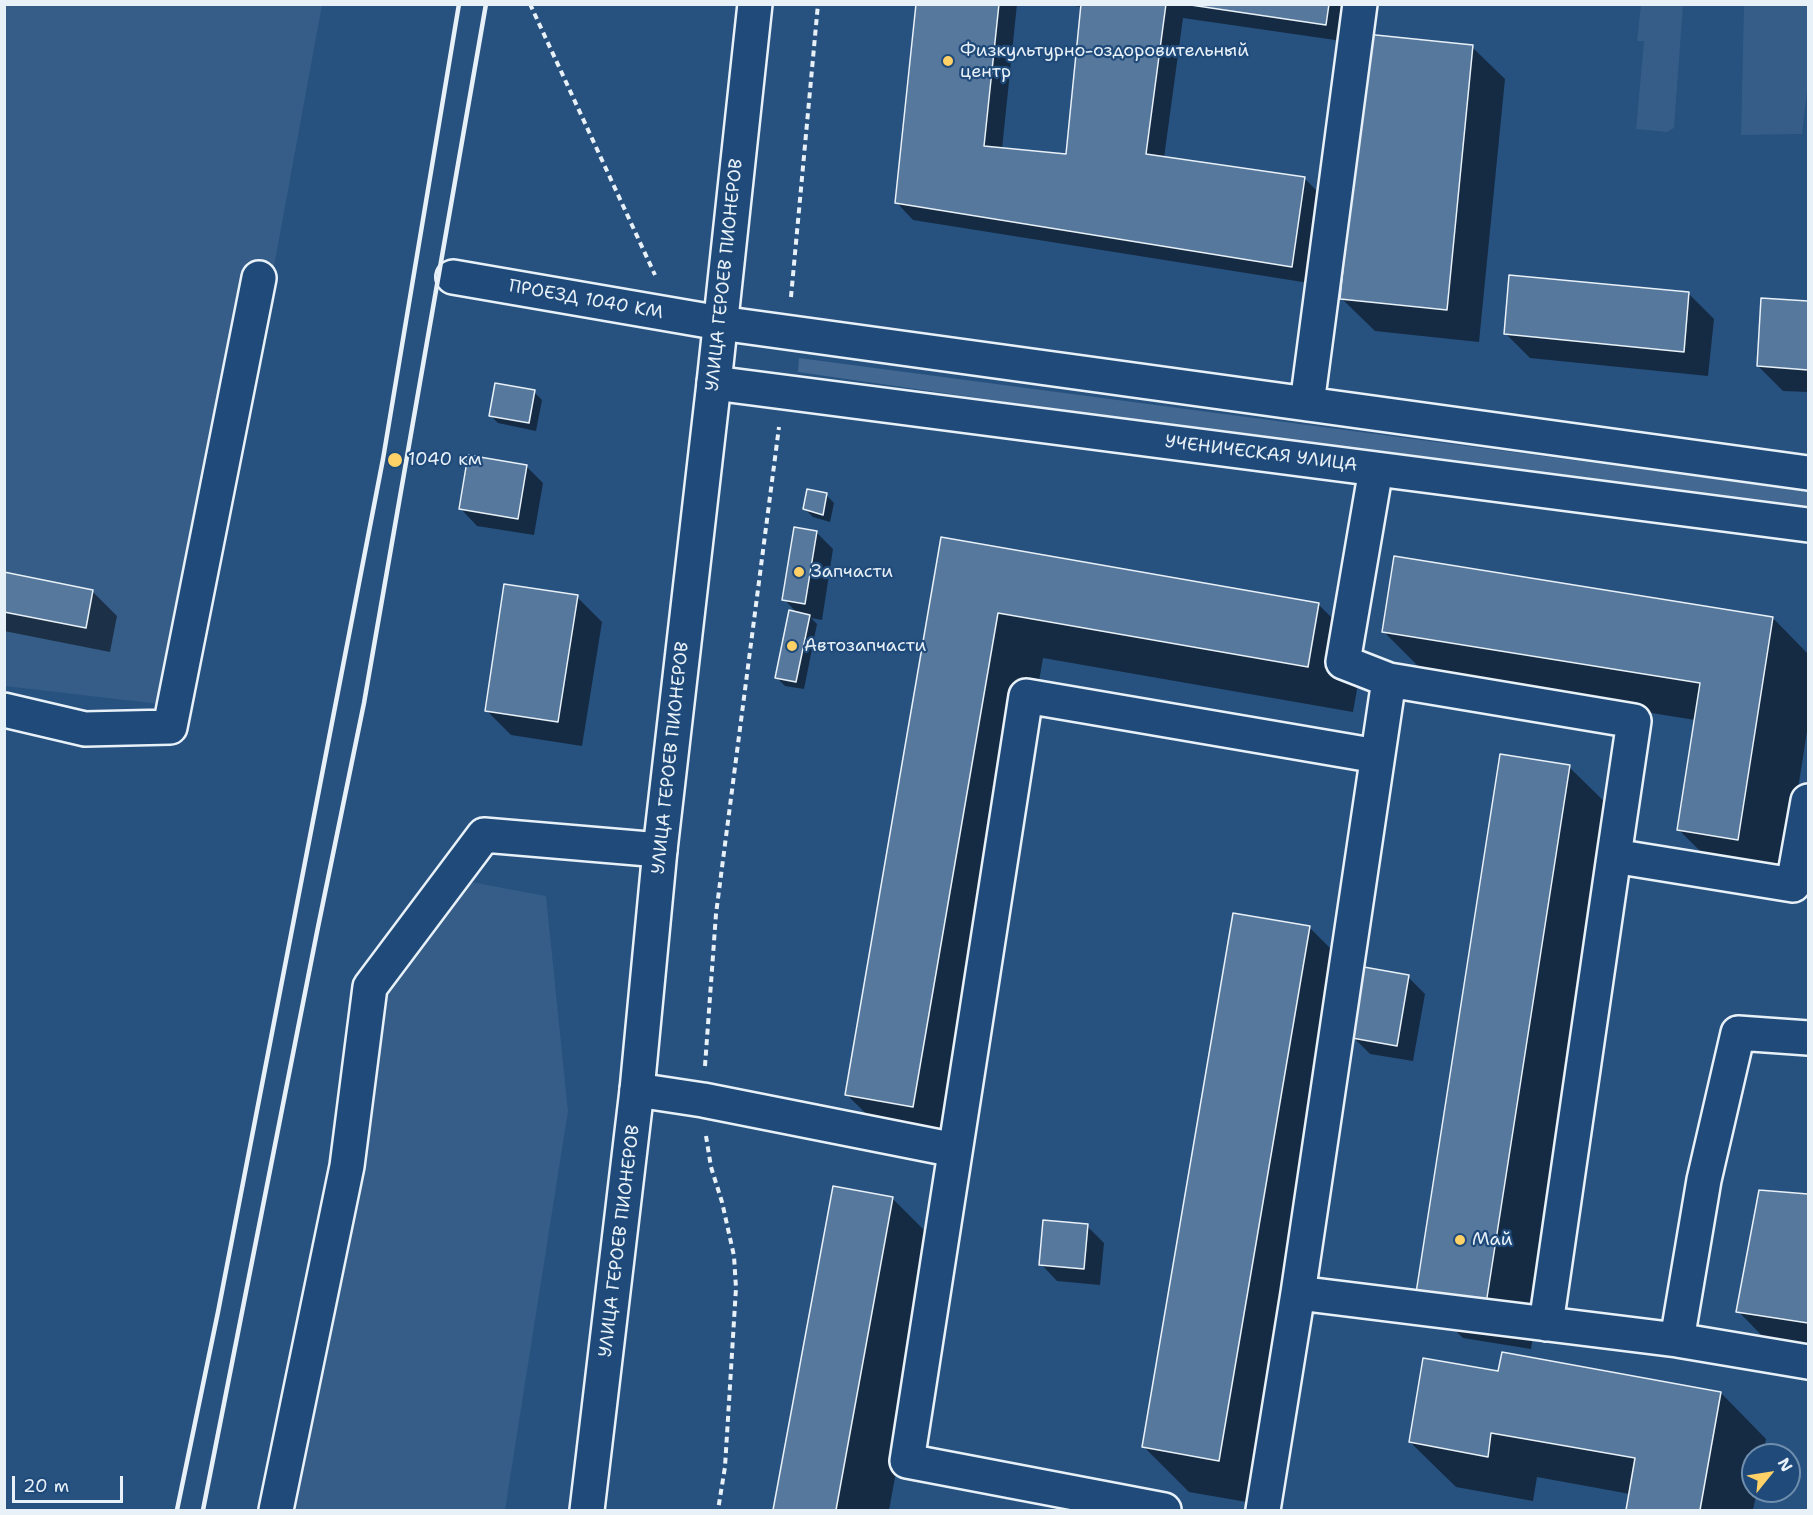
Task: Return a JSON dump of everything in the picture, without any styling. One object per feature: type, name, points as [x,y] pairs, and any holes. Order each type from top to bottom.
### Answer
[{"type":"street","name":"УЛИЦА ГЕРОЕВ ПИОНЕРОВ","points":[[587,1510],[638,1090],[660,850],[755,4]]},
{"type":"street","points":[[1307,404],[1360,4]]},
{"type":"street","name":"ПРОЕЗД 1040 КМ","points":[[453,277],[720,323]]},
{"type":"street","points":[[4,710],[85,729],[170,727],[259,278]]},
{"type":"street","points":[[720,323],[1809,473]]},
{"type":"street","name":"УЧЕНИЧЕСКАЯ УЛИЦА","points":[[714,383],[1809,525]]},
{"type":"street","points":[[1376,469],[1343,663],[1389,680],[1634,721],[1546,1324]]},
{"type":"street","points":[[1263,1510],[1298,1293],[1389,680]]},
{"type":"street","points":[[1164,1510],[907,1461],[1026,696],[1377,756]]},
{"type":"street","points":[[1614,856],[1794,885],[1809,801]]},
{"type":"street","points":[[276,1510],[347,1166],[370,987],[484,835],[660,850]]},
{"type":"street","points":[[1677,1340],[1704,1180],[1738,1033],[1809,1038]]},
{"type":"street","points":[[638,1090],[703,1100],[955,1150]]},
{"type":"street","points":[[1298,1293],[1677,1340],[1809,1362]]},
{"type":"path","points":[[530,4],[655,277]]},
{"type":"path","points":[[788,333],[818,4]]},
{"type":"path","points":[[718,1510],[725,1467],[736,1288],[734,1256],[722,1202],[711,1167],[703,1100],[716,914],[777,447],[782,392]]},
{"type":"shaded area","points":[[5,5],[322,5],[193,708],[5,686]]},
{"type":"shaded area","points":[[1641,5],[1683,5],[1674,128],[1667,132],[1636,129],[1644,41],[1637,41]]},
{"type":"shaded area","points":[[1744,5],[1808,5],[1808,82],[1802,134],[1741,135]]},
{"type":"shaded area","points":[[799,358],[1808,491],[1808,518],[798,372]]},
{"type":"shaded area","points":[[455,879],[546,896],[568,1111],[505,1510],[287,1510],[370,976]]},
{"type":"building","points":[[916,4],[999,4],[984,146],[1066,154],[1081,4],[1166,4],[1146,154],[1305,177],[1292,267],[895,203]]},
{"type":"building","points":[[1184,4],[1329,4],[1326,25]]},
{"type":"building","points":[[1366,34],[1473,45],[1447,310],[1340,299]]},
{"type":"building","points":[[1509,275],[1689,292],[1684,352],[1504,334]]},
{"type":"building","points":[[1761,298],[1808,301],[1808,370],[1757,366]]},
{"type":"building","points":[[495,383],[535,390],[529,423],[489,416]]},
{"type":"building","points":[[468,455],[527,465],[518,519],[459,509]]},
{"type":"building","points":[[807,489],[827,493],[823,515],[803,509]]},
{"type":"building","points":[[794,527],[817,531],[805,604],[782,600]]},
{"type":"building","points":[[941,537],[1319,603],[1308,667],[998,613],[913,1107],[845,1095]]},
{"type":"building","points":[[1394,556],[1773,617],[1738,840],[1677,830],[1700,683],[1382,632]]},
{"type":"building","points":[[4,572],[93,590],[86,628],[4,612]]},
{"type":"building","points":[[504,584],[578,595],[558,722],[485,711]]},
{"type":"building","name":"Автозапчасти","points":[[789,610],[810,615],[796,682],[775,678]]},
{"type":"building","points":[[1500,754],[1570,765],[1486,1304],[1416,1293]]},
{"type":"building","points":[[1233,913],[1310,926],[1219,1461],[1142,1447]]},
{"type":"building","points":[[1364,967],[1409,975],[1397,1046],[1352,1038]]},
{"type":"building","points":[[833,1186],[893,1197],[836,1510],[773,1510]]},
{"type":"building","points":[[1759,1190],[1808,1194],[1808,1323],[1736,1312]]},
{"type":"building","points":[[1043,1220],[1088,1224],[1084,1269],[1039,1265]]},
{"type":"building","points":[[1502,1352],[1721,1392],[1700,1510],[1626,1510],[1635,1458],[1491,1433],[1488,1457],[1409,1442],[1423,1358],[1498,1371]]},
{"type":"railway","points":[[177,1510],[218,1312],[383,459],[459,4]]},
{"type":"railway","points":[[203,1510],[364,703],[486,4]]},
{"type":"place","name":"Физкультурно-оздоровительный центр","points":[[948,61]]},
{"type":"place","name":"1040 км","points":[[395,460]]},
{"type":"place","name":"Запчасти","points":[[799,572]]},
{"type":"place","name":"Автозапчасти","points":[[792,646]]},
{"type":"place","name":"Май","points":[[1460,1240]]}]
